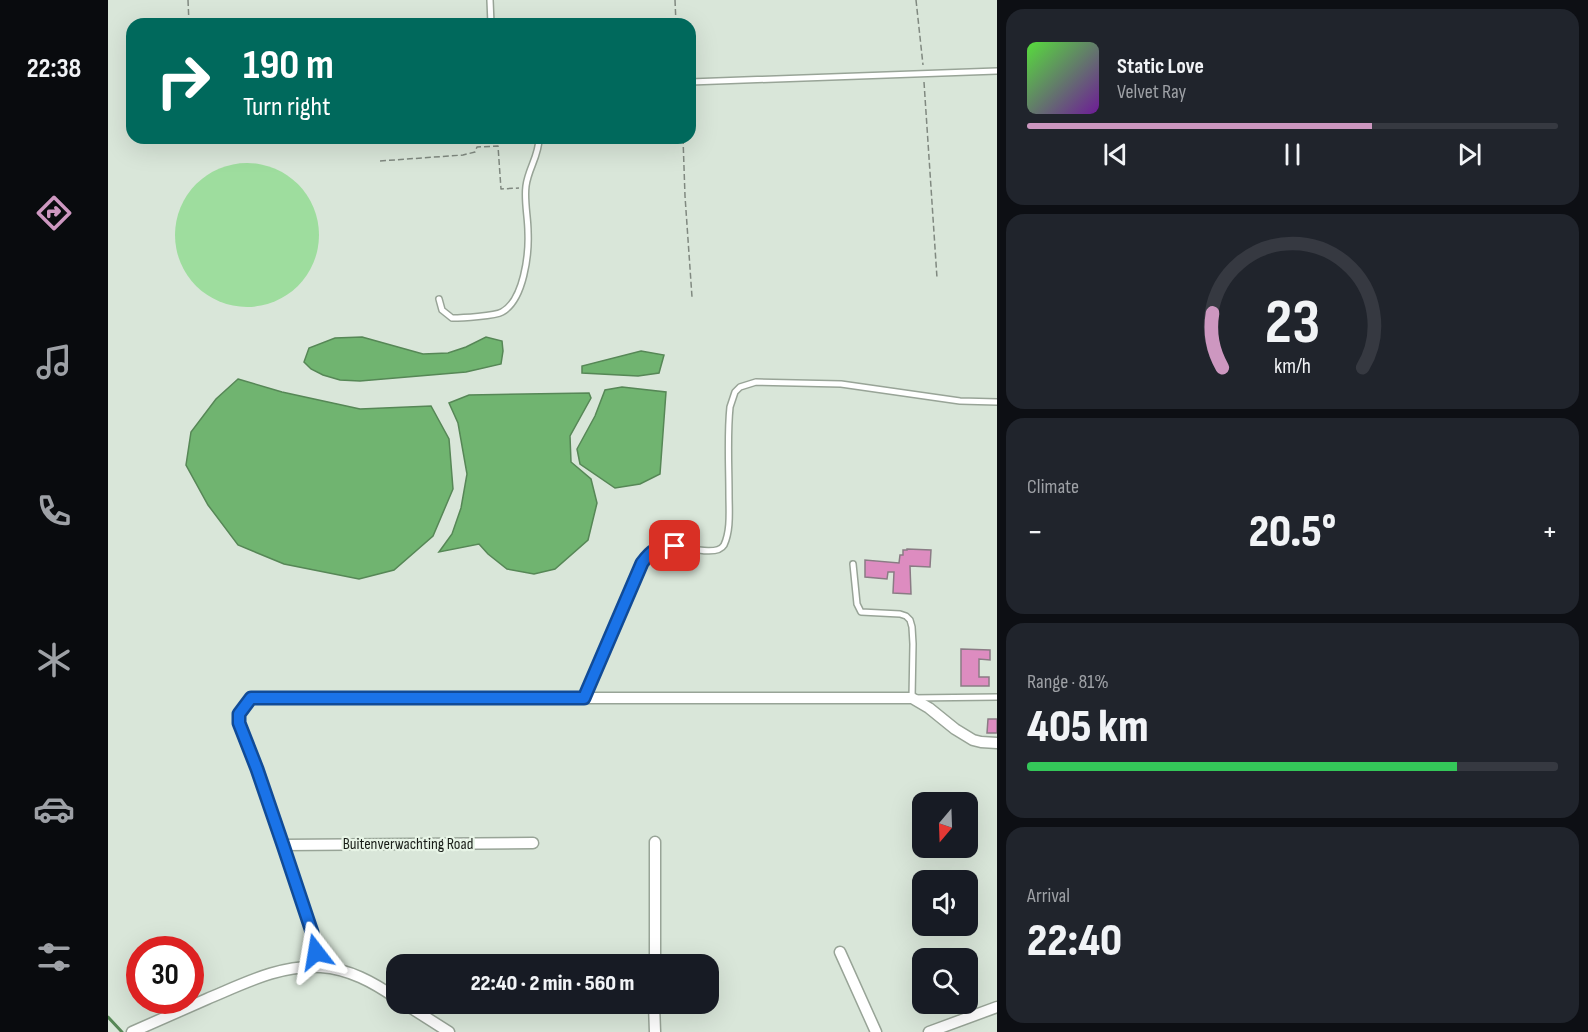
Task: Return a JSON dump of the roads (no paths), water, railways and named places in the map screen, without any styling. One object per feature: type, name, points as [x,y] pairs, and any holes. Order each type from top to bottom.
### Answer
[{"type":"street","points":[[319,967],[312,932],[257,769],[240,728],[239,718],[242,709],[251,698],[912,698],[973,740],[997,743]]},
{"type":"street","points":[[655,842],[655,954]]},
{"type":"street","name":"Buitenverwachting Road","points":[[283,845],[533,843]]},
{"type":"street","points":[[840,952],[876,1032]]},
{"type":"street","points":[[132,1032],[236,987],[293,968],[319,967],[349,973],[362,977],[386,992]]},
{"type":"street","points":[[929,1032],[996,1012]]},
{"type":"street","points":[[421,1014],[449,1032]]},
{"type":"street","points":[[654,1014],[654,1032]]},
{"type":"lane","points":[[490,0],[491,18]]},
{"type":"lane","points":[[696,82],[997,71]]},
{"type":"lane","points":[[439,299],[442,310],[452,318],[500,314],[512,303],[519,290],[528,252],[526,188],[530,171],[538,154],[539,144]]},
{"type":"lane","points":[[584,698],[637,572],[647,556],[652,551],[663,547],[675,546],[707,551],[721,548],[724,544],[729,520],[730,407],[735,392],[740,387],[756,382],[841,384],[960,401],[997,402]]},
{"type":"lane","points":[[853,564],[857,604],[861,612],[900,614],[912,622],[912,698],[997,697]]},
{"type":"waterway","points":[[108,1017],[122,1032]]}]
